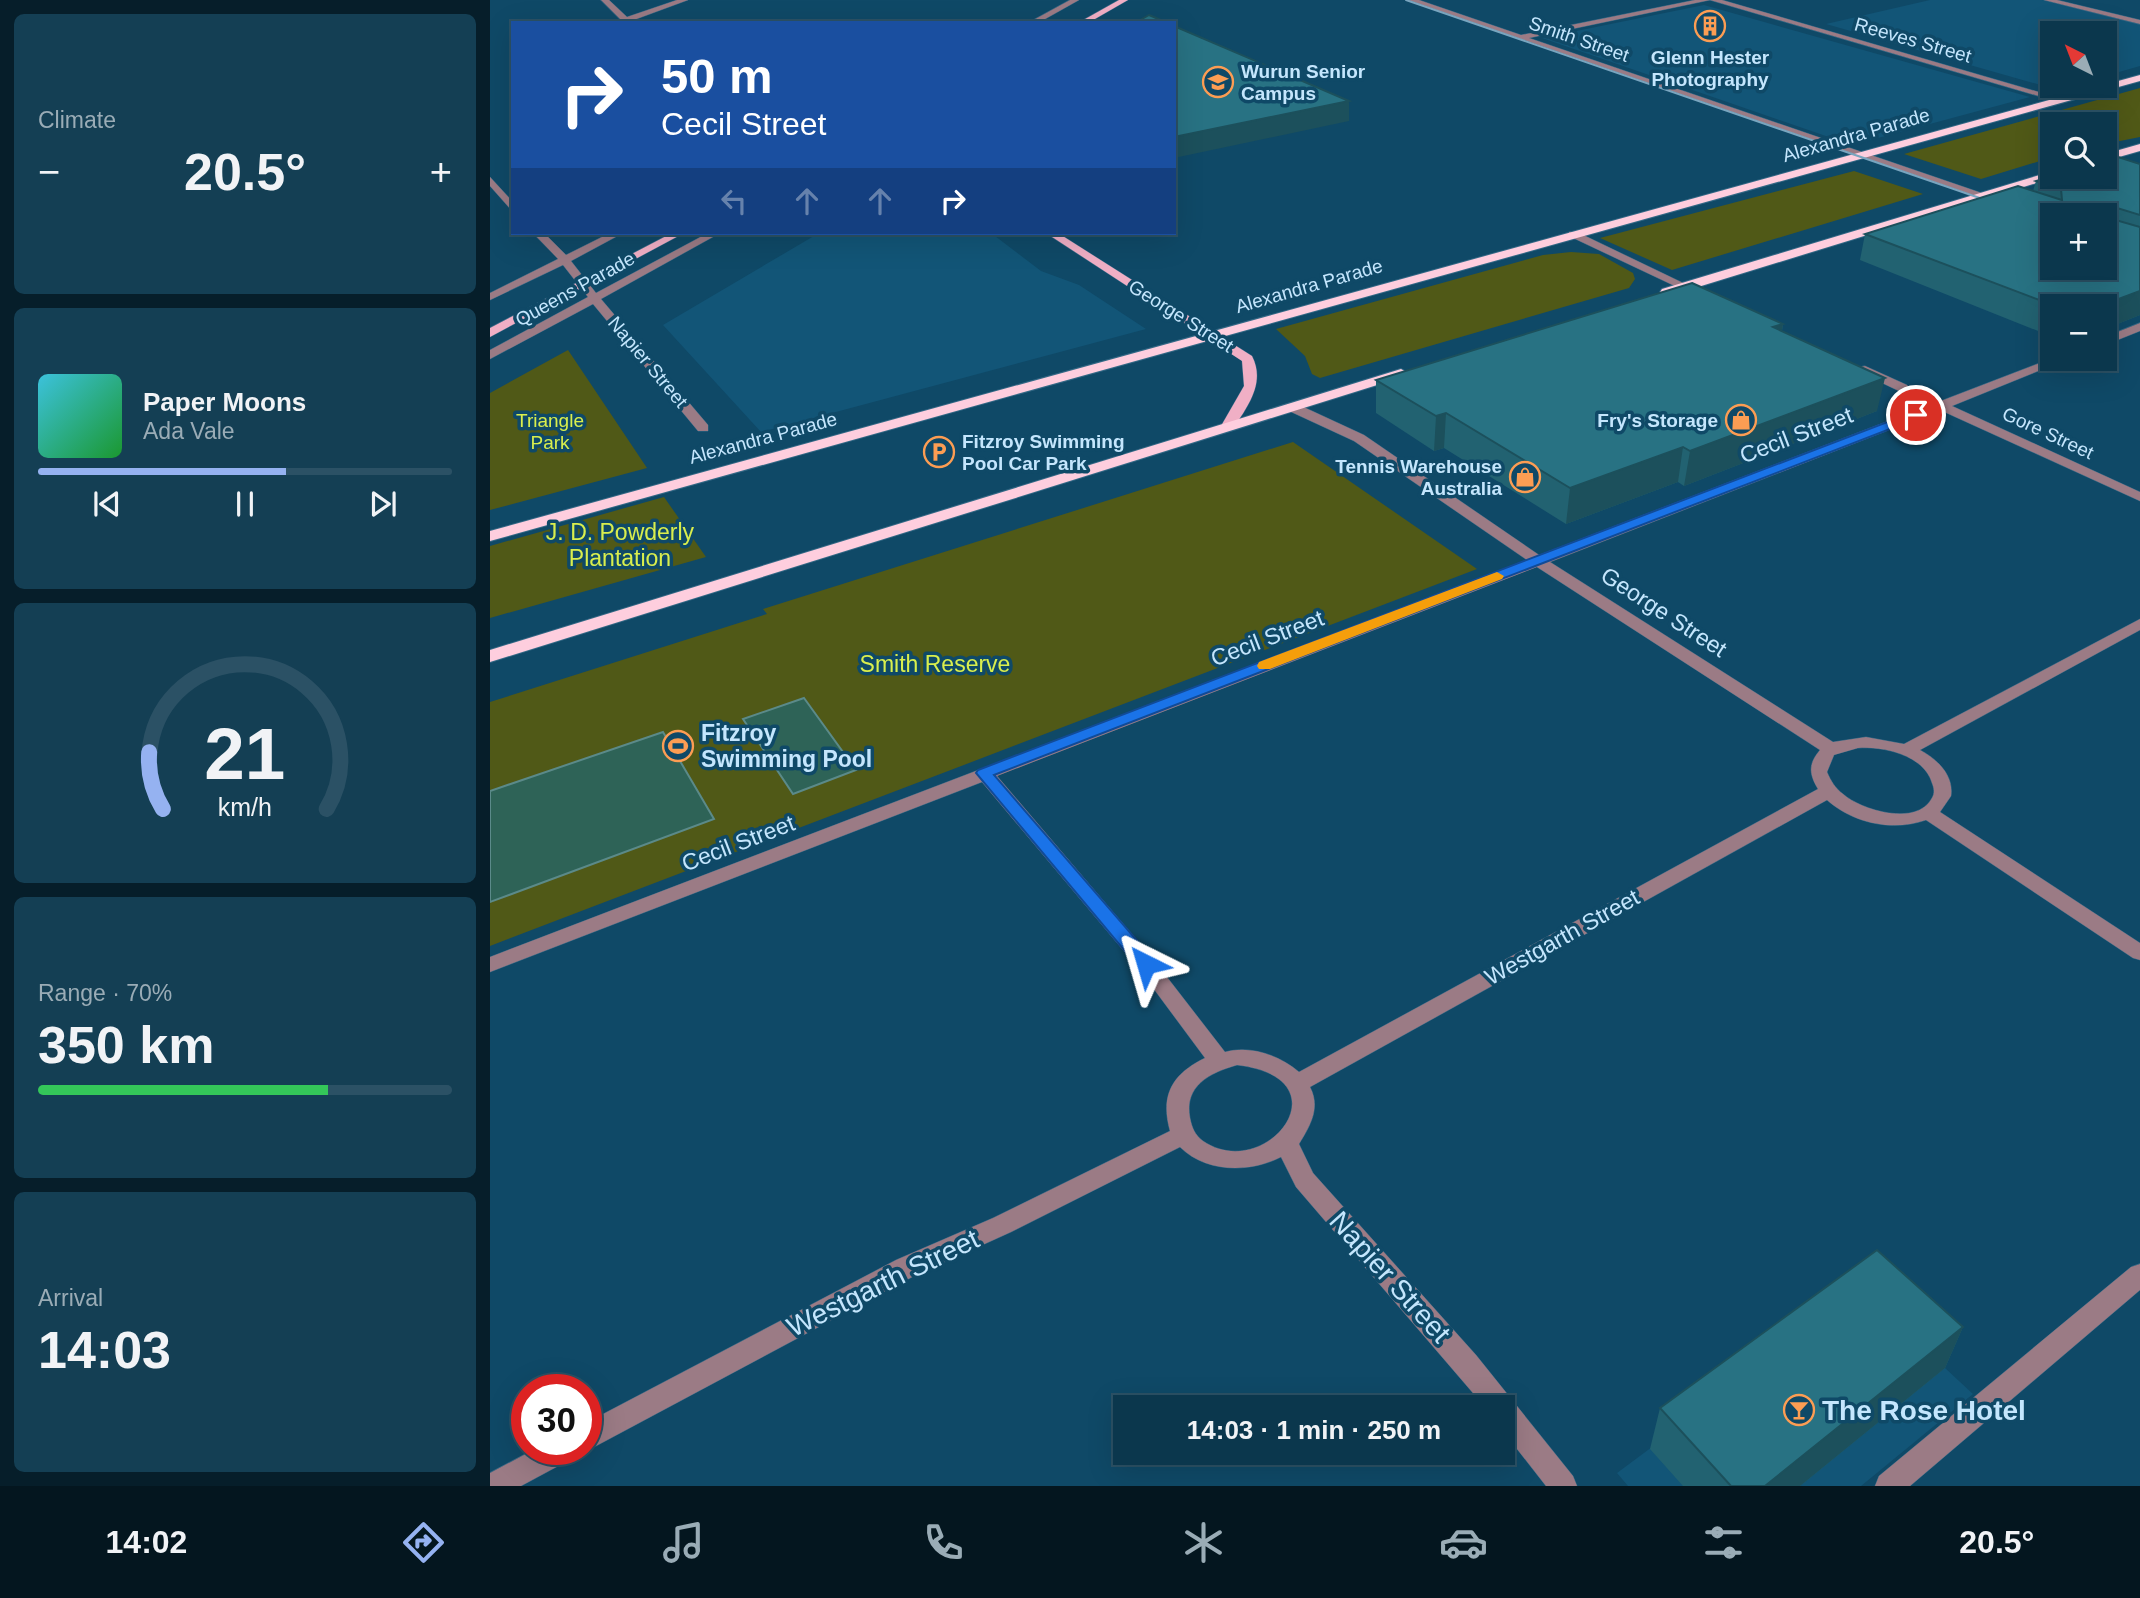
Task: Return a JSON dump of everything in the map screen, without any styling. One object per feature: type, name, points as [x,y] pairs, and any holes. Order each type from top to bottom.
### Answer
[{"type":"highway","name":"Alexandra Parade","points":[[490,536],[2140,78]]},
{"type":"highway","points":[[2117,154],[2140,147]]},
{"type":"highway","points":[[1657,295],[2040,178]]},
{"type":"highway","points":[[490,656],[1417,368]]},
{"type":"main road","points":[[1086,21],[1124,0]]},
{"type":"main road","name":"Queens Parade","points":[[490,333],[675,235]]},
{"type":"main road","name":"George Street","points":[[1054,235],[1244,356],[1252,369],[1249,392],[1228,426]]},
{"type":"street","points":[[605,0],[627,21],[684,0]]},
{"type":"street","points":[[1035,21],[1075,0]]},
{"type":"street","name":"Smith Street","points":[[1412,0],[2006,203]]},
{"type":"street","points":[[1520,37],[1706,0]]},
{"type":"street","name":"Reeves Street","points":[[1714,0],[2062,100]]},
{"type":"street","points":[[2048,0],[2140,22]]},
{"type":"street","points":[[1439,9],[1447,2]]},
{"type":"street","points":[[490,180],[511,206]]},
{"type":"street","points":[[1573,234],[1712,299]]},
{"type":"street","name":"Napier Street","points":[[540,235],[564,259],[703,428]]},
{"type":"street","name":"Queens Parade","points":[[490,297],[614,235]]},
{"type":"street","name":"Queens Parade","points":[[490,355],[711,235]]},
{"type":"street","points":[[2117,336],[2140,327]]},
{"type":"street","points":[[1855,365],[1903,387]]},
{"type":"street","name":"Cecil Street","points":[[490,965],[2040,368]]},
{"type":"street","name":"Gore Street","points":[[1941,406],[2140,496]]},
{"type":"street","name":"George Street","points":[[1292,407],[1359,438],[1537,560],[1831,748]]},
{"type":"street","points":[[1906,750],[2140,624]]},
{"type":"street","points":[[1866,741],[1906,750],[1929,764],[1942,782],[1944,793],[1938,804],[1928,813],[1913,818],[1875,816],[1849,807],[1828,792],[1818,772],[1823,755],[1831,748],[1866,741]]},
{"type":"street","points":[[984,773],[1146,964],[1219,1060]]},
{"type":"street","name":"Westgarth Street","points":[[1297,1083],[1828,792]]},
{"type":"street","points":[[1928,813],[2140,953]]},
{"type":"street","points":[[1255,1057],[1287,1071],[1297,1083],[1303,1097],[1303,1113],[1297,1129],[1286,1142],[1268,1153],[1245,1158],[1223,1158],[1203,1151],[1183,1135],[1175,1107],[1179,1093],[1188,1079],[1219,1060],[1255,1057]]},
{"type":"street","name":"Westgarth Street","points":[[602,1429],[905,1268],[1002,1225],[1183,1135]]},
{"type":"street","name":"Napier Street","points":[[1286,1142],[1304,1180],[1467,1364],[1491,1395]]},
{"type":"street","points":[[1889,1486],[2140,1275]]},
{"type":"street","name":"Napier Street","points":[[1515,1425],[1563,1486]]},
{"type":"street","points":[[493,1486],[533,1465]]},
{"type":"shaded area","points":[[1930,0],[2042,0],[2140,23],[2140,66],[2118,72],[2118,21],[2040,21],[2040,85],[1826,24]]},
{"type":"shaded area","points":[[1704,5],[2030,97],[1852,145],[1542,38]]},
{"type":"shaded area","points":[[816,235],[994,235],[1041,271],[1079,285],[1146,329],[761,432],[663,325]]},
{"type":"shaded area","points":[[804,698],[856,770],[793,794],[743,719]]},
{"type":"shaded area","points":[[663,732],[714,819],[490,902],[490,791]]},
{"type":"shaded area","name":"The Rose Hotel","points":[[1862,1291],[1973,1394],[1861,1486],[1628,1486],[1617,1473]]},
{"type":"green space","points":[[2140,88],[2140,137],[2117,142],[2117,112],[2054,112],[2104,98],[2118,98],[2118,94]]},
{"type":"green space","points":[[2040,116],[2040,161],[1981,179],[1904,154]]},
{"type":"green space","points":[[1854,171],[1923,194],[1672,270],[1600,238]]},
{"type":"green space","points":[[1571,252],[1599,254],[1633,273],[1635,279],[1629,288],[1320,378],[1312,374],[1305,356],[1276,329],[1543,255]]},
{"type":"green space","name":"Triangle Park","points":[[568,350],[647,468],[490,510],[490,393]]},
{"type":"green space","name":"Smith Reserve","points":[[1293,442],[1477,569],[490,946],[490,702],[767,614],[763,609]]},
{"type":"green space","name":"J. D. Powderly Plantation","points":[[664,497],[706,557],[490,618],[490,546]]},
{"type":"building","points":[[1149,15],[1163,21],[1138,21]]},
{"type":"building","name":"Wurun Senior Campus","points":[[1176,27],[1349,101],[1176,137]]},
{"type":"building","points":[[2117,157],[2140,164],[2140,215],[2117,208],[2117,203],[2040,203],[2040,280],[2117,280],[2117,220],[2140,227],[2140,291],[2117,300],[2117,294],[2040,294],[2040,300],[1865,234],[2018,186],[2062,200],[2061,189],[2117,189]]},
{"type":"building","points":[[1692,283],[1783,324],[1773,327],[1885,378],[1690,451],[1683,447],[1570,488],[1446,413],[1436,416],[1376,380]]},
{"type":"building","name":"The Rose Hotel","points":[[1877,1250],[1963,1327],[1765,1486],[1731,1486],[1660,1408]]},
{"type":"tram line","points":[[1406,0],[2000,205]]},
{"type":"slow traffic","points":[[1264,666],[1497,576]]},
{"type":"place","name":"Glenn Hester Photography","points":[[1710,26]]},
{"type":"place","name":"Wurun Senior Campus","points":[[1218,82]]},
{"type":"place","name":"Fry's Storage","points":[[1741,420]]},
{"type":"place","name":"Fitzroy Swimming Pool Car Park","points":[[939,452]]},
{"type":"place","name":"Tennis Warehouse Australia","points":[[1525,477]]},
{"type":"place","name":"Fitzroy Swimming Pool","points":[[678,746]]},
{"type":"place","name":"The Rose Hotel","points":[[1799,1410]]},
{"type":"route","points":[[1146,964],[984,773],[1916,415]]}]
